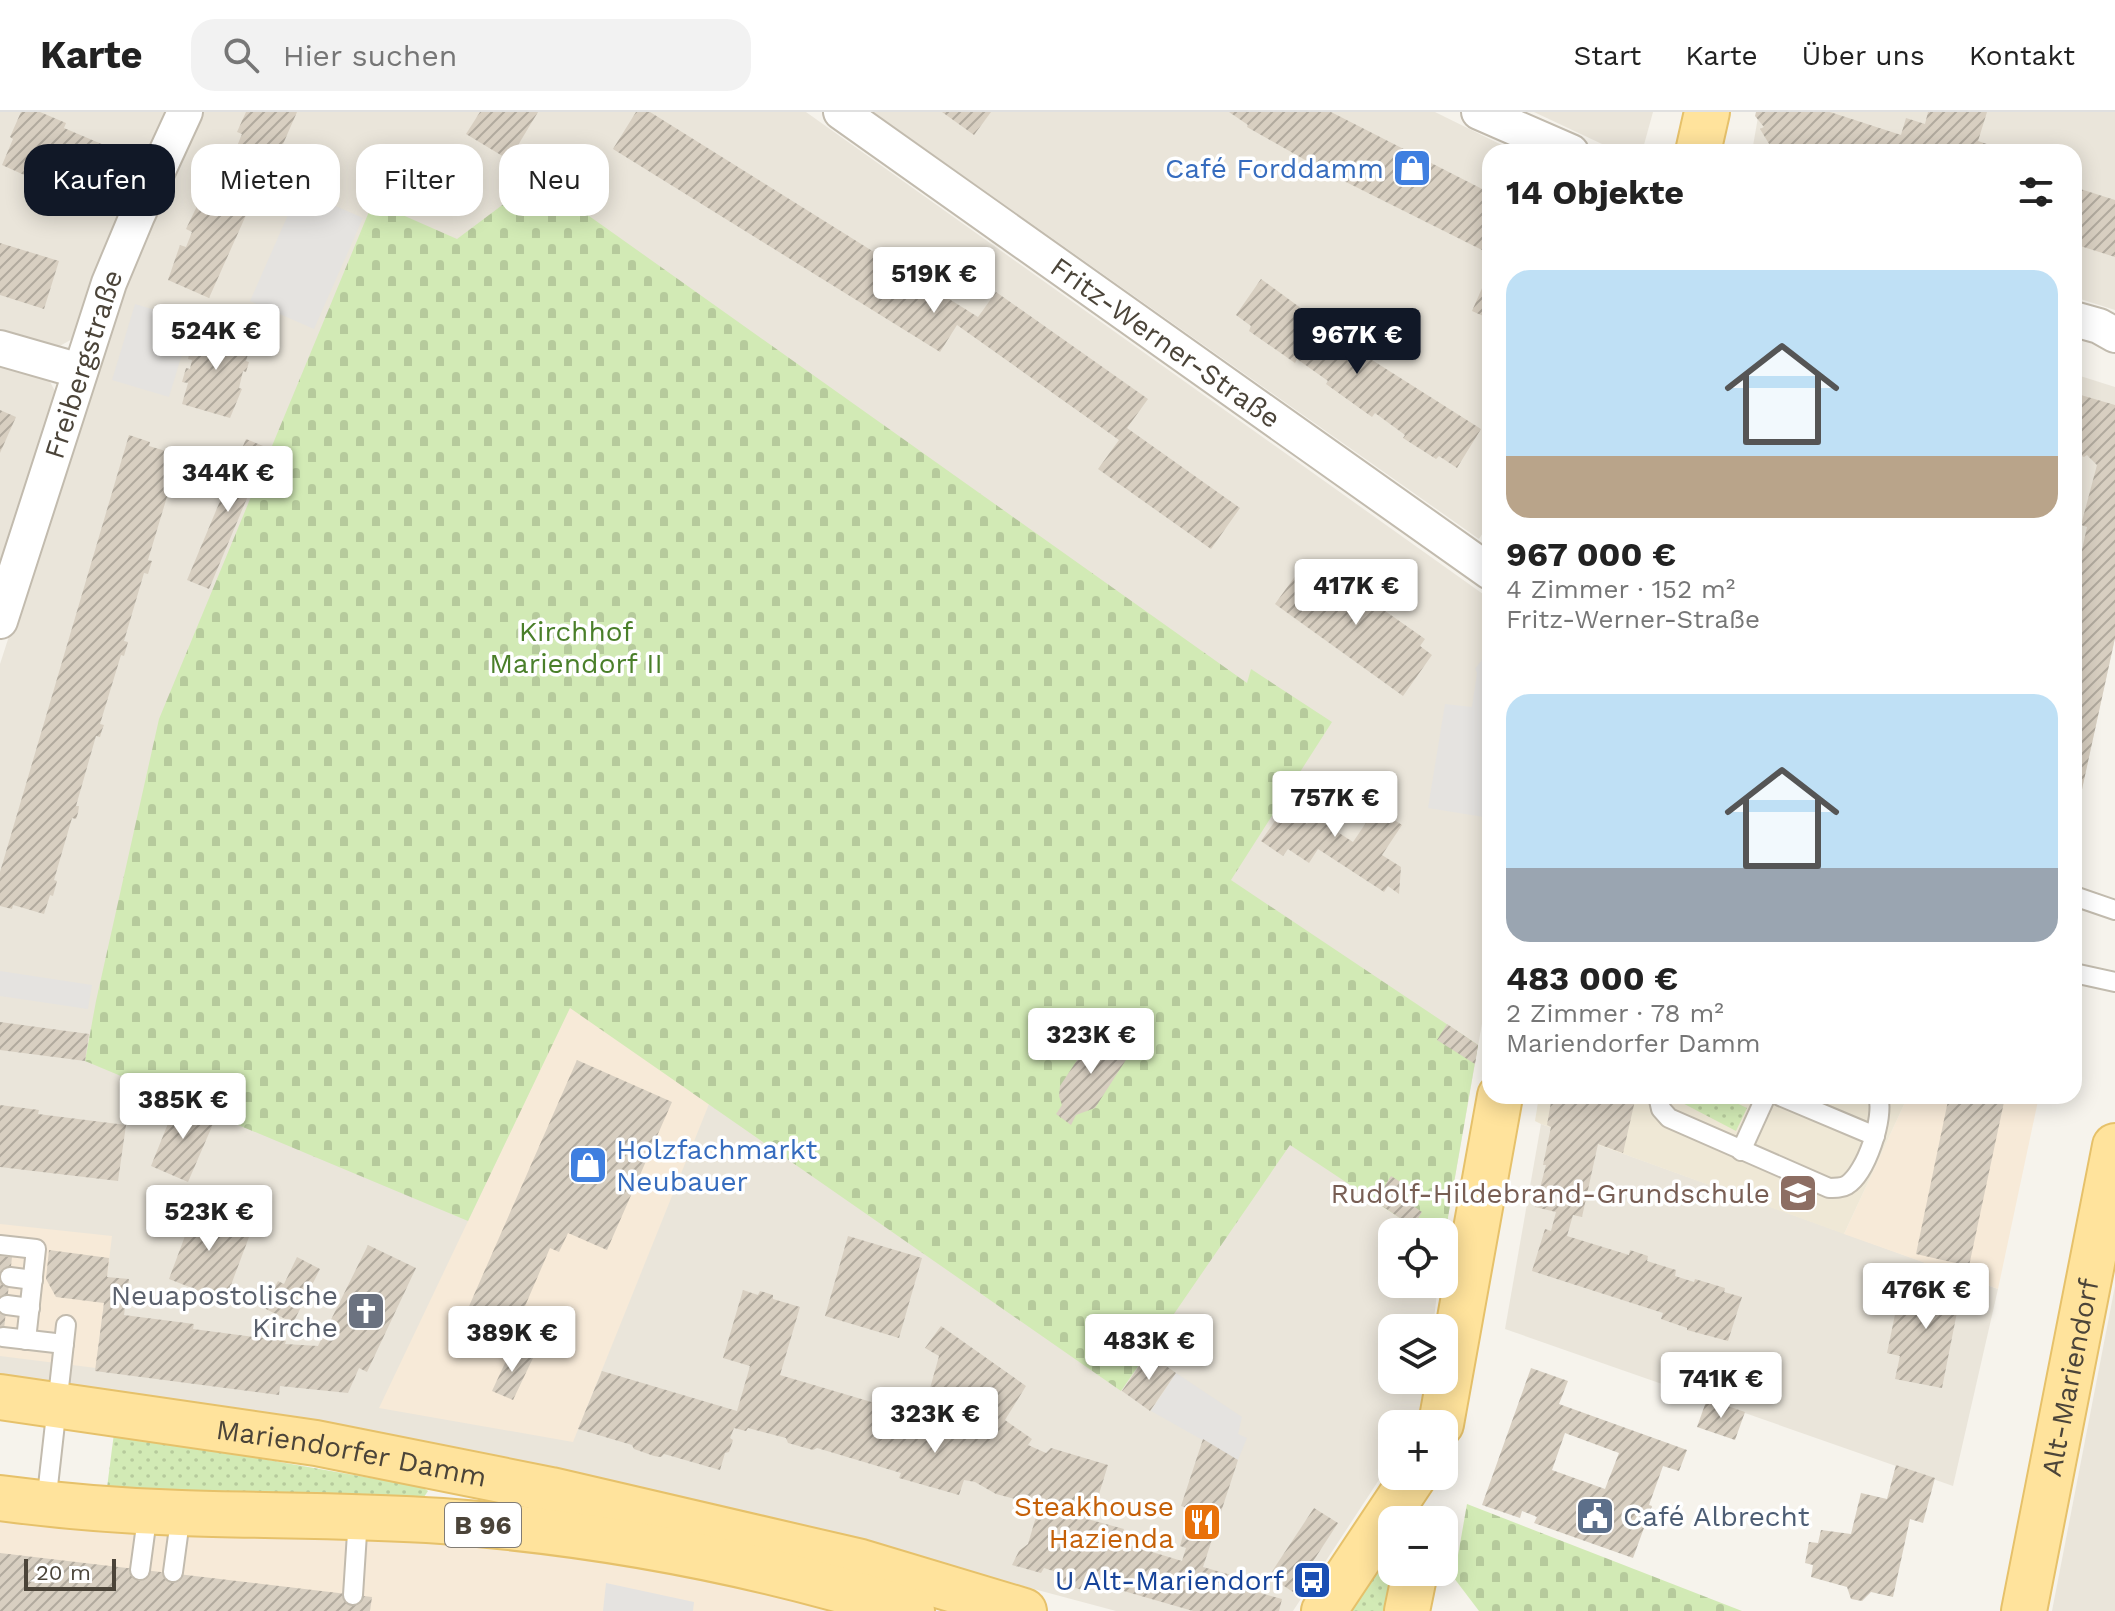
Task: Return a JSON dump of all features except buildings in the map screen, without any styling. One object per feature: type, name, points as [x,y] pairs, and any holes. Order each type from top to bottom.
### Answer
[{"type":"main road","points":[[1700,144],[1707,112]]},
{"type":"main road","points":[[1444,1410],[1499,1104]]},
{"type":"main road","name":"Alt-Mariendorf","points":[[2024,1611],[2114,1152]]},
{"type":"main road","name":"Mariendorfer Damm","points":[[0,1397],[58,1403],[316,1443],[606,1521],[818,1594],[912,1611]]},
{"type":"main road","points":[[1324,1611],[1405,1490]]},
{"type":"main road","name":"Mariendorfer Damm","points":[[0,1498],[164,1512],[358,1516],[468,1523],[606,1521],[861,1562],[1024,1611]]},
{"type":"main road","points":[[1407,1611],[1412,1586]]},
{"type":"street","name":"Freibergstraße","points":[[0,621],[109,283],[185,112]]},
{"type":"street","name":"Fritz-Werner-Straße","points":[[841,112],[1482,566]]},
{"type":"street","points":[[1479,112],[1553,144]]},
{"type":"street","points":[[2082,321],[2115,335]]},
{"type":"street","points":[[0,348],[80,371]]},
{"type":"lane","points":[[2082,899],[2115,910]]},
{"type":"lane","points":[[2082,975],[2115,982]]},
{"type":"lane","points":[[1660,1104],[1669,1118],[1829,1188],[1844,1187],[1856,1178],[1875,1136],[1881,1104]]},
{"type":"lane","points":[[1741,1151],[1762,1104]]},
{"type":"lane","points":[[1799,1104],[1875,1136]]},
{"type":"lane","points":[[1822,1114],[1826,1104]]},
{"type":"lane","points":[[0,1245],[36,1249],[26,1340]]},
{"type":"lane","points":[[10,1277],[33,1280]]},
{"type":"lane","points":[[7,1305],[30,1308]]},
{"type":"lane","points":[[3,1337],[26,1340],[65,1335],[46,1504]]},
{"type":"lane","points":[[140,1570],[164,1512]]},
{"type":"lane","points":[[164,1512],[173,1572]]},
{"type":"lane","points":[[353,1595],[358,1516]]},
{"type":"shaded area","points":[[0,112],[168,112],[155,144],[24,144],[24,216],[125,216],[74,338],[58,347],[0,331]]},
{"type":"shaded area","points":[[199,112],[806,112],[1482,593],[1482,1024],[1448,1218],[1378,1218],[1378,1298],[1436,1298],[1435,1314],[1378,1314],[1378,1394],[1425,1394],[1422,1410],[1378,1410],[1378,1481],[1293,1611],[1116,1611],[733,1509],[417,1443],[0,1378],[0,664],[122,287],[153,216],[175,216],[175,167]]},
{"type":"shaded area","points":[[873,112],[1435,112],[1500,144],[1482,144],[1482,534],[1479,539]]},
{"type":"shaded area","points":[[1534,112],[1653,112],[1644,144],[1602,144]]},
{"type":"shaded area","points":[[1756,112],[2115,112],[2115,310],[2082,300],[2082,144],[1753,144],[1758,117]]},
{"type":"shaded area","points":[[340,208],[363,218],[314,329],[250,301],[288,216],[340,216]]},
{"type":"shaded area","points":[[135,304],[192,321],[169,397],[112,380]]},
{"type":"shaded area","points":[[0,363],[48,378],[56,393],[0,573]]},
{"type":"shaded area","points":[[2082,377],[2115,387],[2115,638],[2082,789]]},
{"type":"shaded area","points":[[1482,660],[1482,817],[1428,808],[1445,704],[1472,707],[1475,669]]},
{"type":"shaded area","points":[[0,971],[92,985],[88,1009],[0,996]]},
{"type":"shaded area","points":[[570,1007],[709,1104],[573,1442],[379,1408]]},
{"type":"shaded area","name":"Rudolf-Hildebrand-Grundschule","points":[[1538,1104],[1904,1104],[1844,1234],[1535,1121]]},
{"type":"shaded area","points":[[1904,1104],[2037,1104],[1998,1289],[1844,1234]]},
{"type":"shaded area","points":[[1541,1124],[1998,1289],[1953,1486],[1505,1329]]},
{"type":"shaded area","points":[[0,1224],[112,1236],[96,1368],[0,1356]]},
{"type":"shaded area","points":[[2115,1286],[2115,1611],[2052,1611]]},
{"type":"shaded area","points":[[1176,1373],[1242,1417],[1238,1434],[1247,1438],[1238,1460],[1151,1411]]},
{"type":"shaded area","points":[[0,1518],[441,1542],[556,1554],[656,1570],[827,1608],[827,1611],[0,1611]]},
{"type":"shaded area","points":[[606,1583],[694,1602],[693,1611],[603,1611]]},
{"type":"green space","name":"Kirchhof Mariendorf II","points":[[499,208],[499,216],[589,216],[1247,683],[1251,669],[1332,722],[1231,880],[1478,1045],[1448,1218],[1400,1218],[1290,1145],[1121,1391],[570,1008],[468,1221],[85,1061],[159,719],[367,216],[405,216],[457,239]]},
{"type":"green space","points":[[1684,1104],[1739,1104],[1747,1108],[1736,1131]]},
{"type":"green space","points":[[114,1433],[422,1487],[428,1491],[424,1497],[107,1488]]},
{"type":"green space","points":[[1467,1504],[1742,1611],[1479,1611],[1458,1583],[1458,1555]]},
{"type":"green space","points":[[1378,1567],[1378,1586],[1391,1586],[1387,1611],[1348,1611]]},
{"type":"place","name":"Café Forddamm","points":[[1412,168]]},
{"type":"place","name":"Holzfachmarkt Neubauer","points":[[588,1165]]},
{"type":"place","name":"Rudolf-Hildebrand-Grundschule","points":[[1798,1193]]},
{"type":"place","name":"Neuapostolische Kirche","points":[[366,1311]]},
{"type":"place","name":"Café Albrecht","points":[[1595,1516]]},
{"type":"place","name":"Steakhouse Hazienda","points":[[1202,1522]]},
{"type":"place","name":"U Alt-Mariendorf","points":[[1312,1580]]}]
